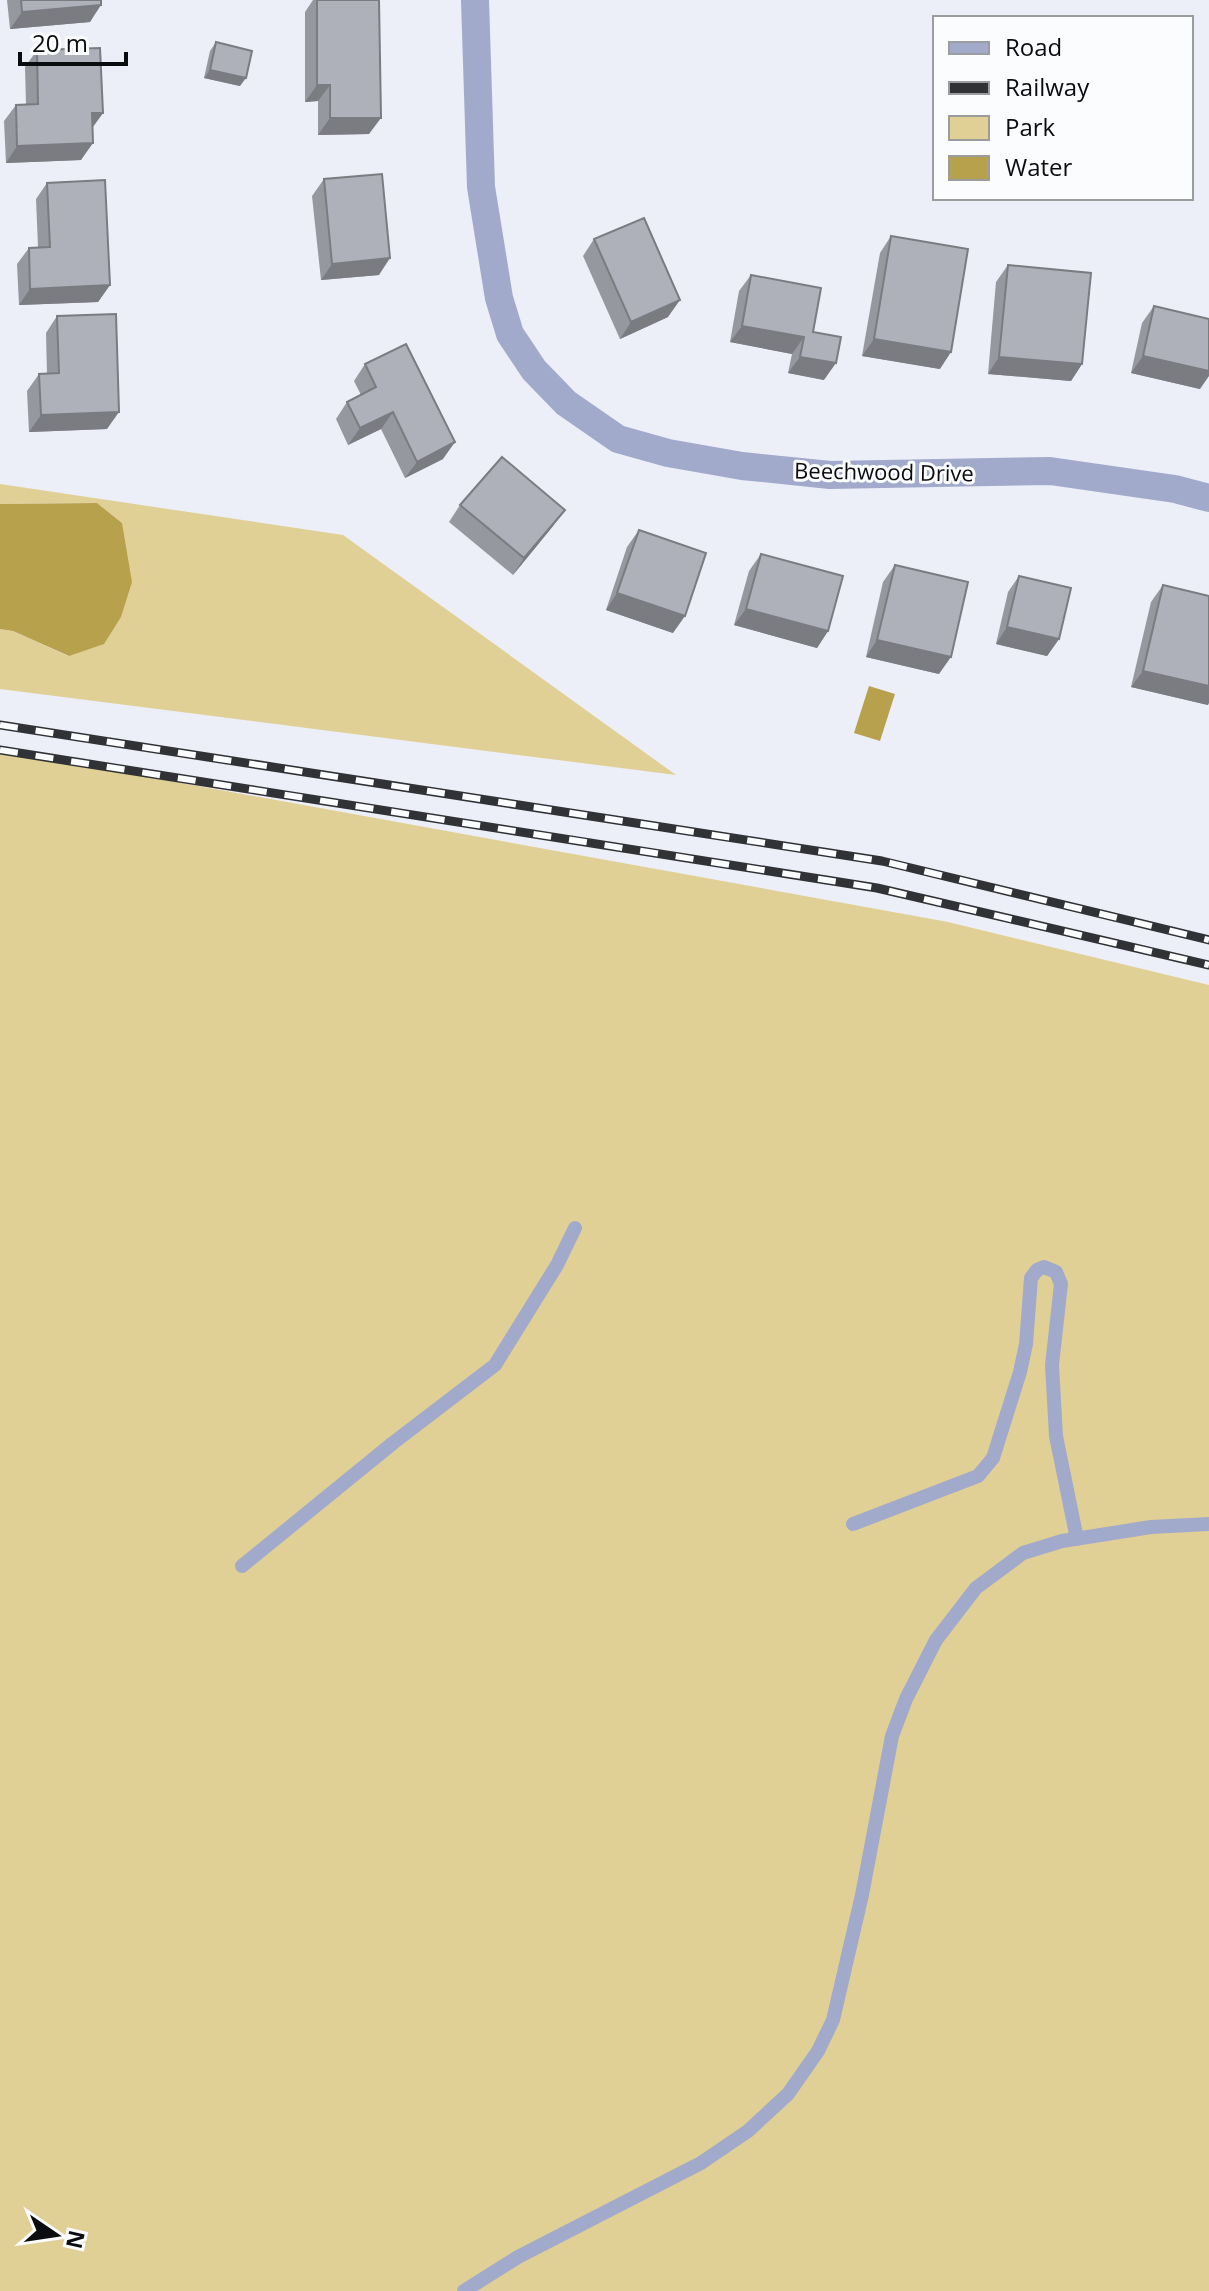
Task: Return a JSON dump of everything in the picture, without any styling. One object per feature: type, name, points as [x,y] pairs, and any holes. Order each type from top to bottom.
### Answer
[{"type":"street","name":"Beechwood Drive","points":[[475,0],[481,187],[499,298],[506,322],[510,334],[534,370],[566,403],[618,439],[668,453],[742,466],[830,475],[1050,471],[1175,489],[1209,498]]},
{"type":"lane","points":[[242,1566],[495,1365],[557,1265],[575,1228]]},
{"type":"lane","points":[[853,1524],[978,1476],[993,1458],[1026,1344],[1031,1278],[1044,1267],[1056,1272],[1061,1284],[1052,1365],[1056,1436],[1077,1539]]},
{"type":"lane","points":[[464,2291],[518,2257],[701,2163],[748,2131],[788,2094],[818,2051],[833,2020],[862,1895],[892,1736],[906,1699],[936,1640],[976,1588],[1023,1553],[1077,1539],[1151,1527],[1209,1524]]},
{"type":"green space","points":[[0,484],[343,535],[676,775],[0,689],[0,629],[13,631],[68,656],[122,523],[97,503],[0,504]]},
{"type":"green space","points":[[0,750],[948,922],[1209,985],[1209,2291],[0,2291]]},
{"type":"water","points":[[97,503],[122,523],[132,582],[121,617],[104,644],[69,656],[13,631],[0,629],[0,504]]},
{"type":"water","points":[[869,686],[895,694],[880,741],[854,733]]},
{"type":"building","points":[[21,0],[101,0],[101,5],[22,12]]},
{"type":"building","points":[[317,0],[379,0],[381,118],[330,118],[330,85],[317,85]]},
{"type":"building","points":[[216,42],[252,51],[246,78],[210,70]]},
{"type":"building","points":[[100,48],[103,113],[92,113],[93,143],[17,146],[16,105],[38,104],[37,50]]},
{"type":"building","points":[[382,174],[390,258],[332,264],[324,179]]},
{"type":"building","points":[[105,180],[110,285],[30,289],[29,248],[50,247],[47,183]]},
{"type":"building","points":[[644,218],[680,300],[631,322],[594,239]]},
{"type":"building","points":[[891,236],[968,249],[951,352],[874,339]]},
{"type":"building","points":[[1008,265],[1091,273],[1082,364],[999,357]]},
{"type":"building","points":[[751,275],[821,288],[813,332],[841,337],[836,363],[800,357],[804,337],[742,326]]},
{"type":"building","points":[[1154,306],[1209,319],[1209,371],[1143,356]]},
{"type":"building","points":[[116,314],[119,412],[41,415],[39,374],[59,373],[57,316]]},
{"type":"building","points":[[406,344],[455,442],[417,462],[393,412],[360,428],[347,402],[376,387],[365,364]]},
{"type":"building","points":[[502,457],[565,510],[524,558],[460,505]]},
{"type":"building","points":[[639,530],[706,553],[685,616],[617,593]]},
{"type":"building","points":[[761,554],[843,576],[828,631],[746,609]]},
{"type":"building","points":[[895,565],[968,582],[951,657],[877,640]]},
{"type":"building","points":[[1019,576],[1071,588],[1059,639],[1007,627]]},
{"type":"building","points":[[1163,585],[1209,596],[1209,686],[1143,671]]},
{"type":"railway","points":[[0,725],[882,861],[1209,940]]},
{"type":"railway","points":[[0,750],[877,888],[1209,965]]}]
